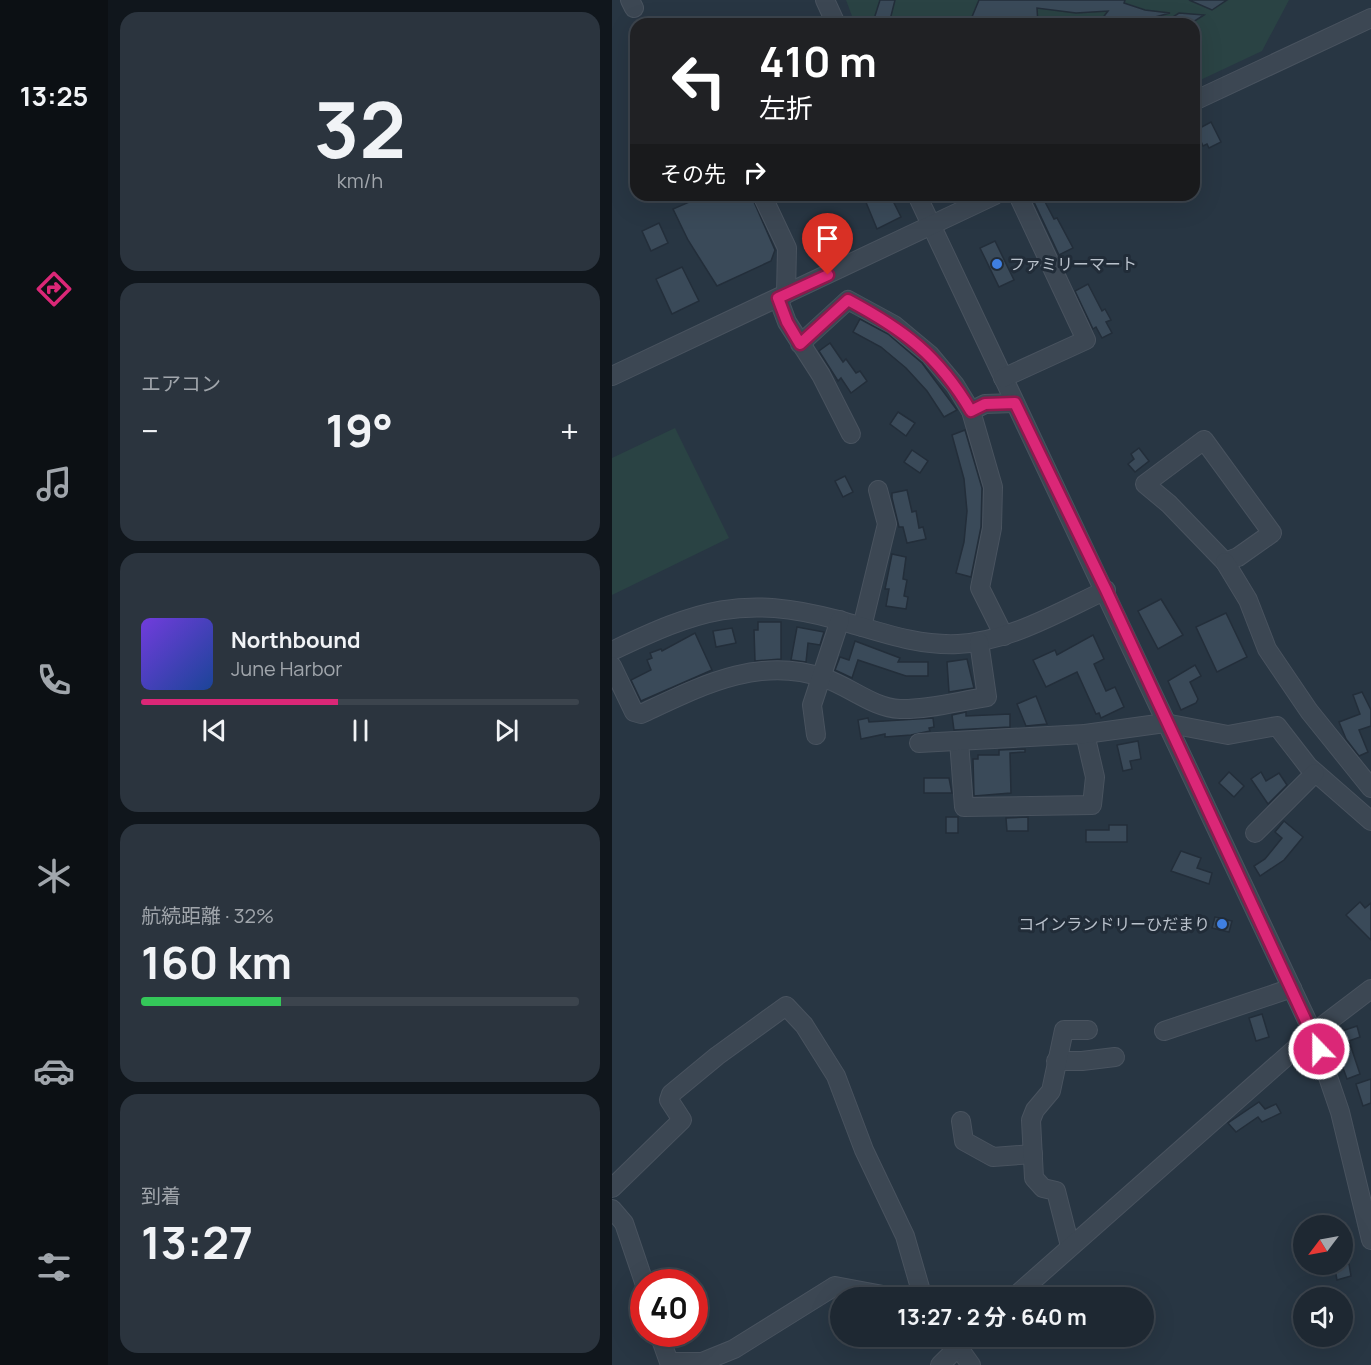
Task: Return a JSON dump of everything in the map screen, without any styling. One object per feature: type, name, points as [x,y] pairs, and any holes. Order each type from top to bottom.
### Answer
[{"type":"street","points":[[825,0],[833,18]]},
{"type":"street","points":[[1200,98],[1371,18]]},
{"type":"street","points":[[765,201],[788,248],[782,296],[787,322],[821,375],[851,434]]},
{"type":"street","points":[[920,201],[1106,590],[1165,723],[1313,1033],[1340,1112],[1371,1240]]},
{"type":"street","points":[[612,376],[982,201]]},
{"type":"street","points":[[1003,378],[1086,340],[1021,201]]},
{"type":"street","points":[[800,344],[848,300],[894,325],[930,355],[955,385],[971,411],[993,486],[992,528],[980,588],[1004,636]]},
{"type":"street","points":[[971,411],[985,404],[1015,403]]},
{"type":"street","points":[[1225,562],[1238,557],[1272,532],[1204,440],[1144,484],[1169,504],[1225,562],[1248,600],[1267,649],[1309,711],[1371,788]]},
{"type":"street","points":[[862,627],[887,524],[878,490]]},
{"type":"street","points":[[612,651],[679,621],[728,609],[784,607],[912,641],[934,644],[979,642],[1004,636],[1106,590]]},
{"type":"street","points":[[816,735],[812,705],[840,621]]},
{"type":"street","points":[[612,666],[634,712],[641,714],[733,675],[780,670],[821,677],[880,704],[900,709],[987,697],[979,642]]},
{"type":"street","points":[[919,743],[1085,734],[1165,723],[1228,735],[1277,726],[1315,773],[1371,821]]},
{"type":"street","points":[[959,741],[964,807],[1092,805],[1095,777],[1085,734]]},
{"type":"street","points":[[1255,833],[1315,773]]},
{"type":"street","points":[[1164,1030],[1292,988]]},
{"type":"street","points":[[1025,1287],[1313,1033],[1371,989]]},
{"type":"street","points":[[612,1188],[682,1120],[669,1100],[671,1094],[717,1056],[786,1006],[804,1025],[836,1076],[864,1150],[905,1236],[920,1287]]},
{"type":"street","points":[[1070,1246],[1056,1191],[1043,1188],[1034,1178],[1030,1120],[1035,1110],[1051,1091],[1064,1030],[1088,1030]]},
{"type":"street","points":[[1056,1061],[1082,1062],[1115,1057]]},
{"type":"street","points":[[961,1121],[964,1142],[993,1157],[1033,1154]]},
{"type":"street","points":[[612,1209],[624,1223],[640,1269]]},
{"type":"street","points":[[664,1347],[669,1362],[702,1362],[734,1349],[830,1289]]},
{"type":"street","points":[[939,1365],[954,1347]]},
{"type":"street","points":[[963,1347],[971,1365]]},
{"type":"green space","points":[[846,0],[1289,0],[1262,51],[1200,80],[1200,18],[853,18]]},
{"type":"green space","points":[[675,428],[729,538],[612,595],[612,458]]},
{"type":"building","points":[[880,0],[895,0],[890,18],[874,18]]},
{"type":"building","points":[[979,0],[1125,0],[1124,3],[1145,10],[1170,13],[1151,18],[1103,18],[1108,11],[1076,13],[1037,8],[1038,18],[972,18]]},
{"type":"building","points":[[1189,0],[1227,0],[1212,10]]},
{"type":"building","points":[[1179,13],[1204,15],[1199,18],[1171,18]]},
{"type":"building","points":[[1211,122],[1221,142],[1209,148],[1207,144],[1203,146],[1200,139],[1200,128]]},
{"type":"building","points":[[691,201],[754,201],[775,250],[771,261],[717,286],[688,240],[673,209]]},
{"type":"building","points":[[865,201],[893,201],[901,217],[877,229]]},
{"type":"building","points":[[1045,201],[1054,219],[1057,218],[1073,248],[1059,255],[1034,202]]},
{"type":"building","points":[[659,223],[668,243],[651,251],[642,231]]},
{"type":"building","name":"ファミリーマート","points":[[995,241],[1014,280],[999,287],[980,248]]},
{"type":"building","points":[[682,267],[699,301],[672,314],[656,279]]},
{"type":"building","points":[[1088,284],[1102,311],[1105,309],[1111,320],[1106,322],[1112,333],[1102,338],[1096,327],[1093,329],[1075,291]]},
{"type":"building","points":[[860,319],[888,334],[922,363],[957,410],[944,417],[927,391],[906,368],[881,347],[853,332]]},
{"type":"building","points":[[830,343],[843,362],[846,359],[856,373],[860,371],[867,381],[851,393],[841,378],[838,381],[819,351]]},
{"type":"building","points":[[898,412],[915,423],[906,436],[890,424]]},
{"type":"building","points":[[965,430],[982,488],[981,527],[971,577],[956,573],[964,542],[967,511],[964,479],[952,435]]},
{"type":"building","points":[[1139,448],[1149,461],[1135,472],[1128,464],[1134,459],[1131,454]]},
{"type":"building","points":[[912,450],[928,461],[920,473],[904,462]]},
{"type":"building","points":[[845,476],[853,492],[843,497],[835,481]]},
{"type":"building","points":[[907,490],[912,512],[916,511],[919,528],[923,527],[926,539],[907,543],[903,527],[899,527],[892,493]]},
{"type":"building","points":[[892,554],[906,557],[903,579],[907,580],[904,596],[908,597],[906,609],[886,606],[889,589],[885,589]]},
{"type":"building","points":[[1161,599],[1183,635],[1158,649],[1138,611]]},
{"type":"building","points":[[1226,613],[1247,657],[1217,672],[1196,627]]},
{"type":"building","points":[[758,622],[781,622],[781,659],[755,661],[754,630],[758,630]]},
{"type":"building","points":[[797,627],[824,632],[820,645],[808,643],[806,662],[791,660]]},
{"type":"building","points":[[732,628],[736,643],[716,647],[713,631]]},
{"type":"building","points":[[695,633],[712,670],[641,701],[631,680],[651,670],[647,660],[652,658],[650,653],[661,649],[662,651]]},
{"type":"building","points":[[1093,635],[1104,659],[1094,664],[1106,691],[1115,687],[1124,707],[1101,718],[1099,713],[1096,714],[1077,672],[1046,687],[1033,660],[1055,650],[1057,655]]},
{"type":"building","points":[[855,641],[900,658],[898,662],[928,662],[928,676],[906,676],[858,660],[852,678],[835,670],[840,657],[849,660]]},
{"type":"building","points":[[967,659],[974,688],[949,692],[947,662]]},
{"type":"building","points":[[1195,665],[1201,676],[1190,682],[1198,699],[1196,703],[1181,710],[1168,681]]},
{"type":"building","points":[[1362,692],[1371,710],[1371,726],[1359,730],[1368,752],[1359,756],[1346,739],[1339,722],[1360,714],[1353,695]]},
{"type":"building","points":[[1036,696],[1047,724],[1026,726],[1017,704]]},
{"type":"building","points":[[966,712],[966,716],[1010,714],[1010,727],[954,730],[952,715]]},
{"type":"building","points":[[868,718],[869,722],[933,718],[934,727],[929,728],[930,731],[911,735],[885,737],[885,734],[861,739],[858,720]]},
{"type":"building","points":[[1138,741],[1141,759],[1130,761],[1132,769],[1123,771],[1117,745]]},
{"type":"building","points":[[1025,749],[1025,752],[1010,753],[1011,793],[974,796],[973,759],[978,759],[978,755],[999,755],[999,750]]},
{"type":"building","points":[[1229,772],[1244,786],[1234,797],[1219,783]]},
{"type":"building","points":[[1261,772],[1266,781],[1279,773],[1287,785],[1268,804],[1251,779]]},
{"type":"building","points":[[924,778],[949,778],[952,793],[924,793]]},
{"type":"building","points":[[946,817],[958,817],[958,833],[946,833]]},
{"type":"building","points":[[1028,817],[1028,831],[1007,831],[1006,818]]},
{"type":"building","points":[[1284,821],[1303,837],[1284,860],[1260,876],[1254,866],[1265,859],[1282,838],[1275,832]]},
{"type":"building","points":[[1109,825],[1127,825],[1127,842],[1086,842],[1086,830],[1109,830]]},
{"type":"building","points":[[1181,851],[1201,858],[1197,868],[1212,873],[1209,884],[1171,871]]},
{"type":"building","points":[[1360,902],[1365,908],[1371,903],[1371,940],[1346,915]]},
{"type":"building","name":"コインランドリーひだまり","points":[[1215,917],[1232,921],[1229,932],[1212,928]]},
{"type":"building","points":[[1262,1014],[1269,1037],[1256,1041],[1249,1018]]},
{"type":"building","points":[[1357,1026],[1360,1037],[1349,1041],[1360,1074],[1347,1079],[1334,1043],[1342,1041],[1339,1032]]},
{"type":"building","points":[[1371,1079],[1371,1103],[1363,1106],[1356,1084]]},
{"type":"building","points":[[1259,1102],[1265,1109],[1276,1104],[1281,1113],[1262,1122],[1258,1117],[1236,1132],[1228,1123]]},
{"type":"building","points":[[1336,1275],[1351,1275],[1351,1276],[1337,1280]]},
{"type":"place","name":"ファミリーマート","points":[[997,264]]},
{"type":"place","name":"コインランドリーひだまり","points":[[1222,924]]},
{"type":"route","points":[[828,275],[778,298],[787,322],[800,344],[848,300],[894,325],[930,355],[955,385],[971,411],[985,404],[1015,403],[1106,590],[1165,723],[1319,1049]]}]
